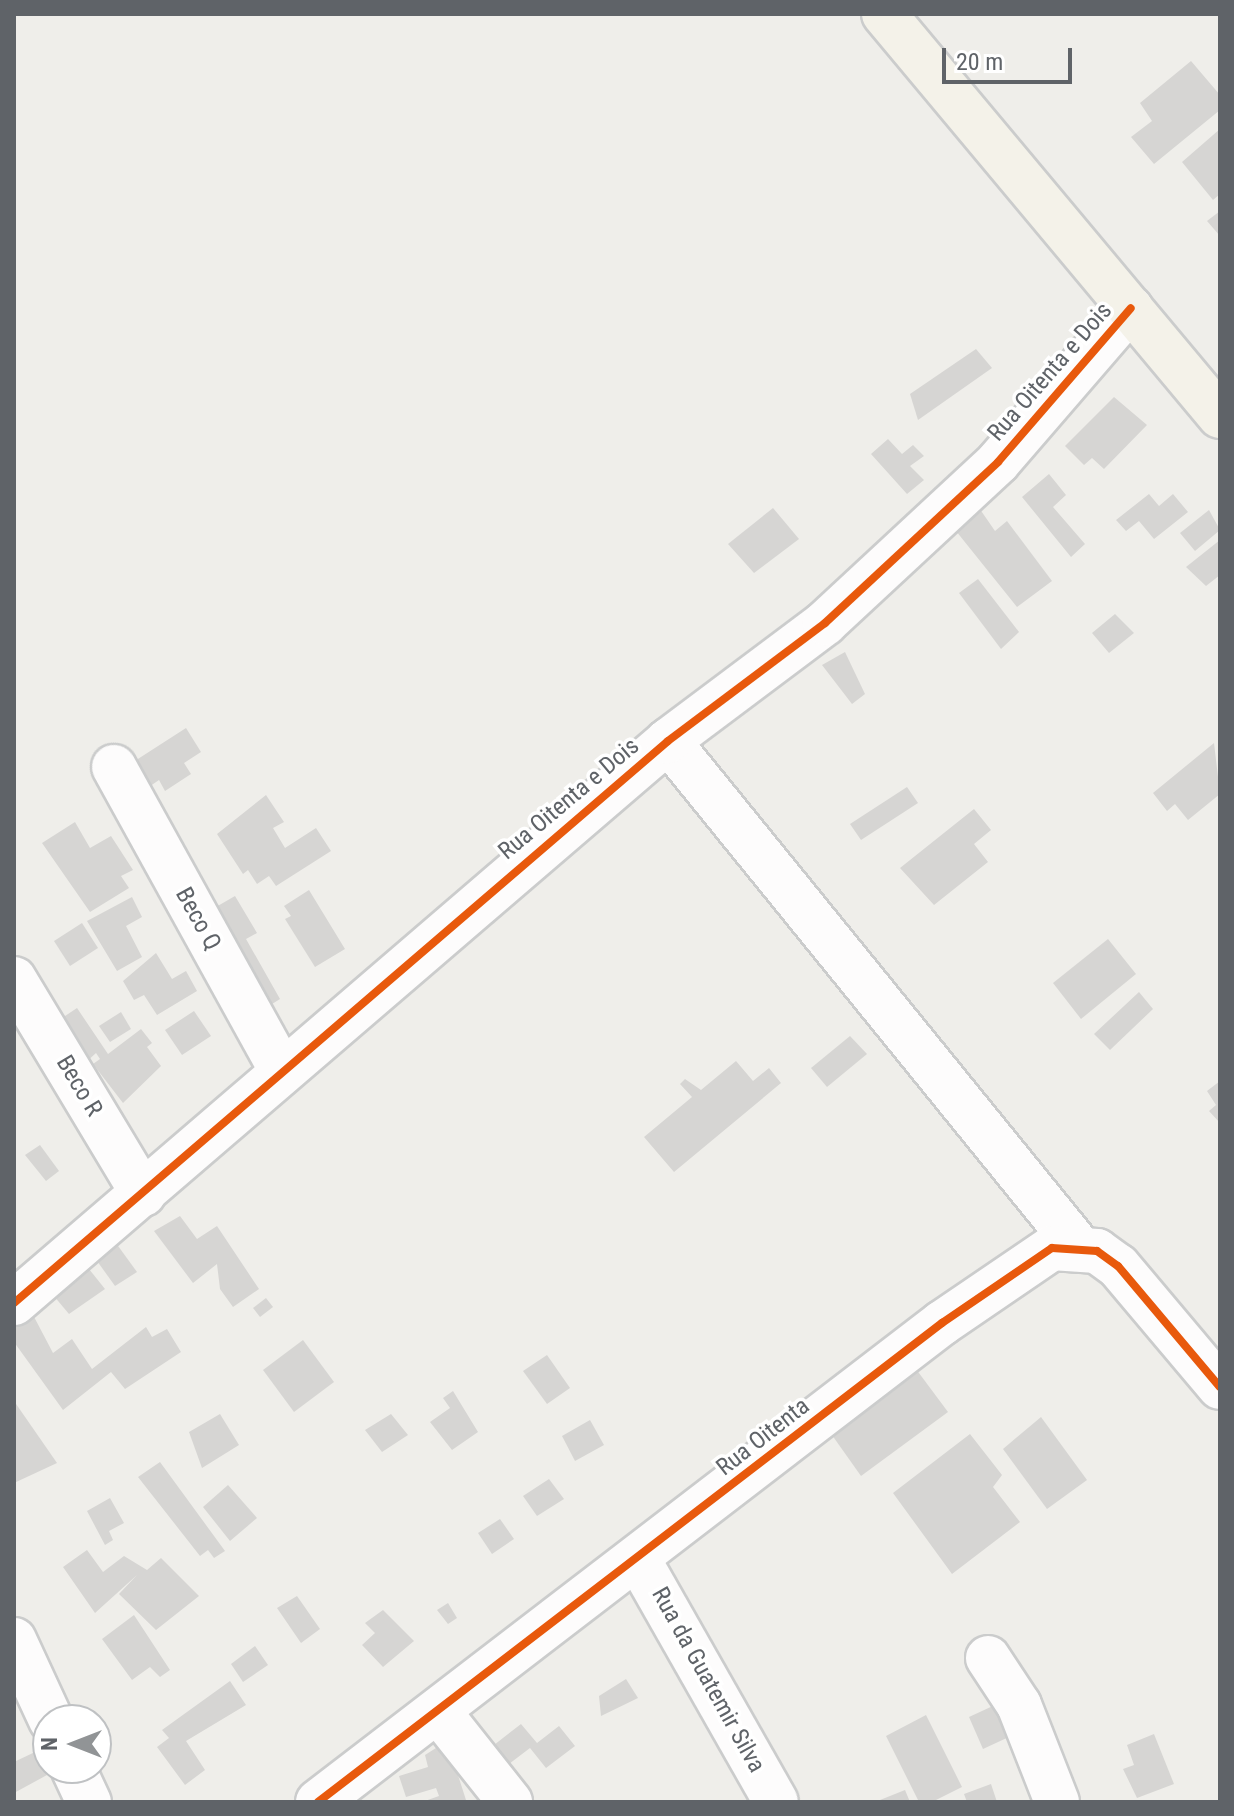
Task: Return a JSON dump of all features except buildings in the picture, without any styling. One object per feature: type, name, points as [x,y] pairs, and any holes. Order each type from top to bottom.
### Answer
[{"type":"main road","points":[[884,14],[1220,416]]},
{"type":"street","name":"Rua Oitenta e Dois","points":[[20,1285],[143,1194],[281,1070],[668,741],[825,623],[998,462],[1131,308]]},
{"type":"street","points":[[668,741],[1078,1246],[1118,1266],[1220,1387]]},
{"type":"street","name":"Beco Q","points":[[114,767],[281,1070]]},
{"type":"street","name":"Beco R","points":[[14,979],[143,1194]]},
{"type":"street","name":"Rua Oitenta","points":[[318,1802],[1027,1260],[1078,1246]]},
{"type":"street","name":"Rua da Guatemir Silva","points":[[638,1559],[776,1802]]},
{"type":"street","points":[[14,1640],[34,1702]]},
{"type":"street","points":[[988,1658],[1019,1705],[1057,1802]]},
{"type":"street","points":[[438,1711],[510,1802]]},
{"type":"cycle path","points":[[14,1303],[668,741],[825,623],[998,462],[1131,308]]},
{"type":"cycle path","points":[[318,1802],[942,1323],[1052,1248],[1097,1251],[1118,1266],[1220,1387]]}]
